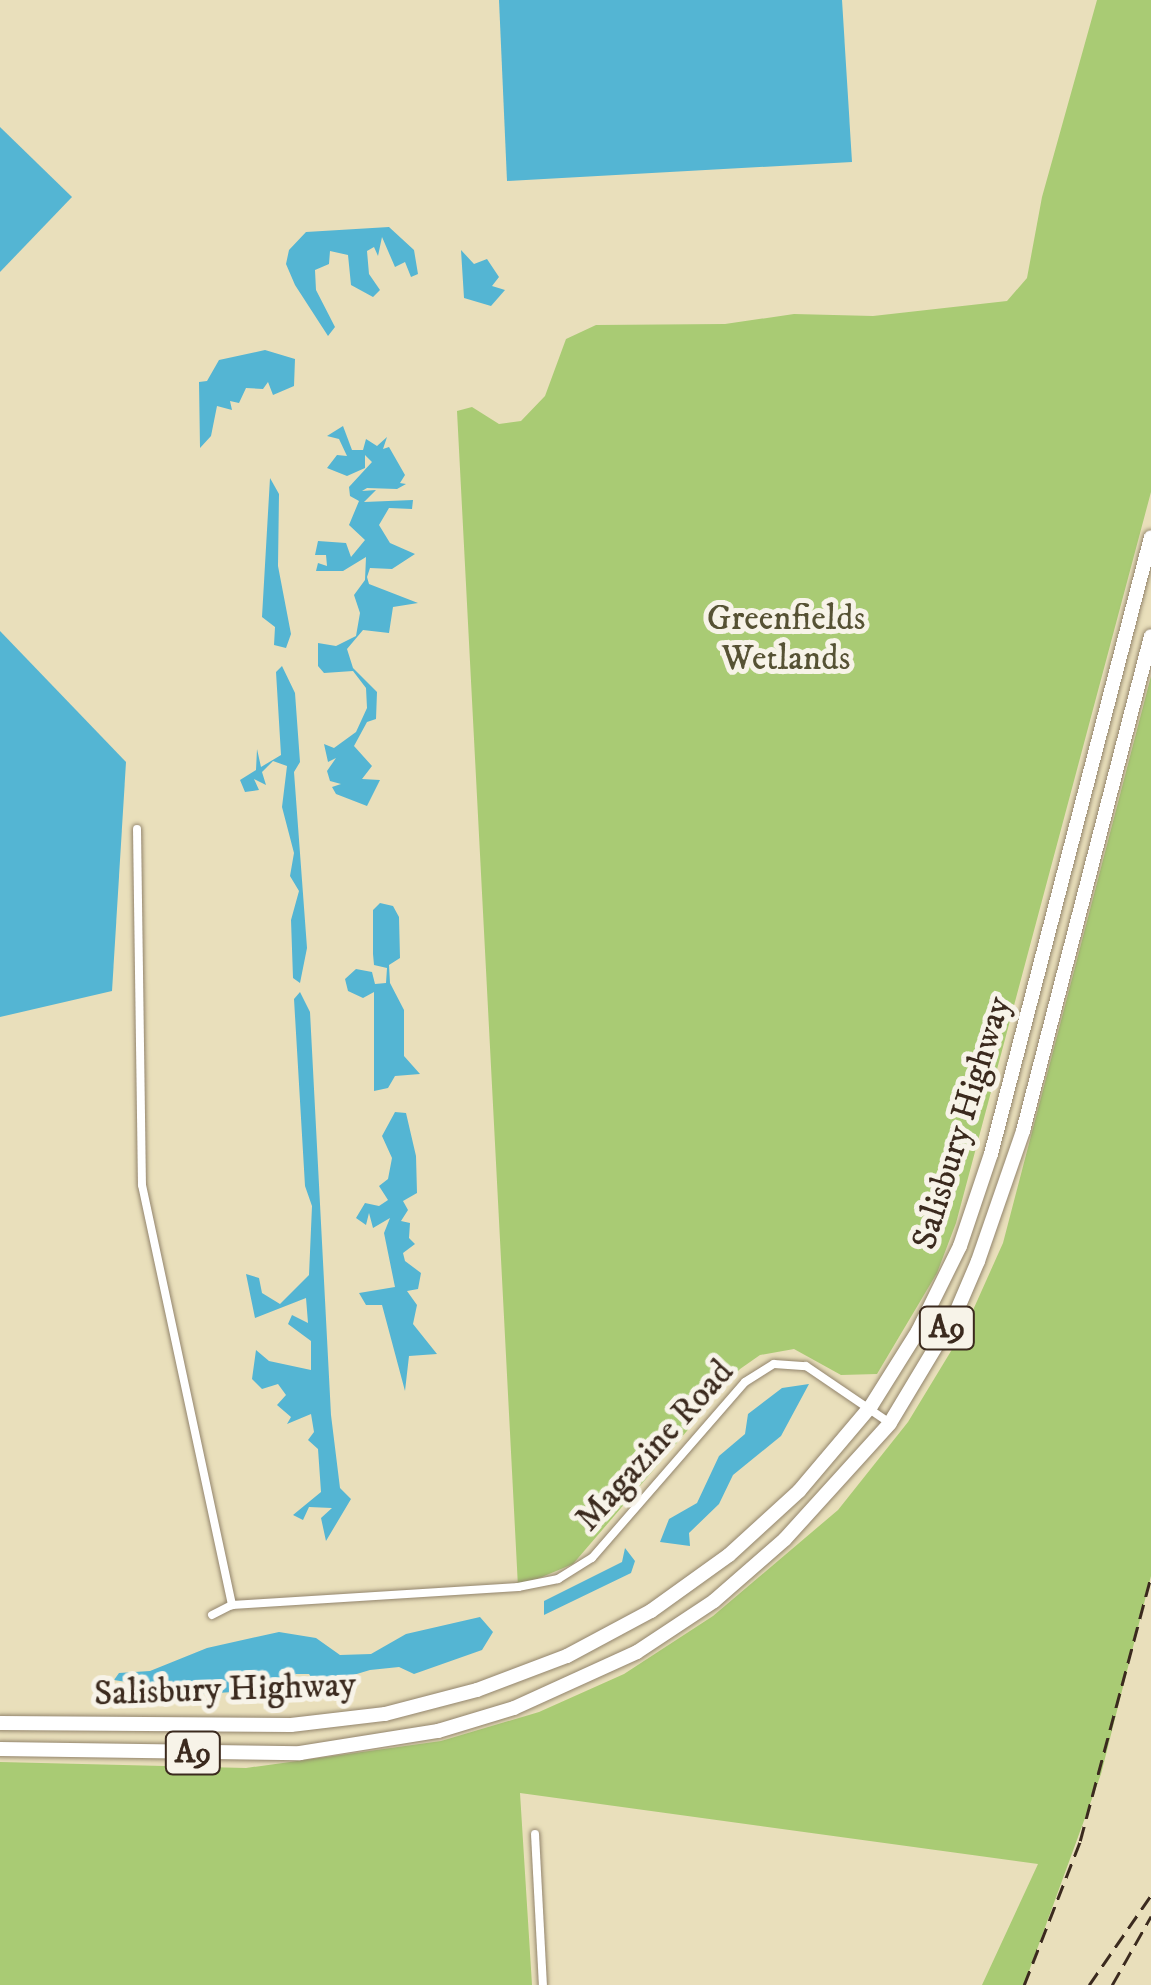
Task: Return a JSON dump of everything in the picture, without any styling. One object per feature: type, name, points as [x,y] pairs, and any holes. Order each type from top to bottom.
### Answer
[{"type":"highway","name":"Salisbury Highway","points":[[0,1723],[291,1725],[385,1714],[477,1690],[566,1656],[688,1586],[799,1491],[868,1409],[918,1332],[952,1263],[991,1154],[1151,538]]},
{"type":"highway","name":"Salisbury Highway","points":[[0,1748],[300,1753],[420,1734],[514,1708],[637,1652],[714,1601],[797,1527],[890,1424],[955,1314],[1006,1187],[1151,636]]},
{"type":"street","points":[[137,829],[142,1185],[232,1605]]},
{"type":"street","name":"Magazine Road","points":[[212,1615],[232,1605],[518,1588],[558,1579],[592,1558],[744,1382],[774,1364],[806,1366],[890,1424]]},
{"type":"street","points":[[535,1834],[542,1985]]},
{"type":"green space","name":"Greenfields Wetlands","points":[[1097,0],[1151,0],[1151,492],[956,1223],[937,1273],[877,1374],[841,1375],[794,1349],[760,1355],[740,1369],[573,1564],[518,1587],[457,411],[472,407],[499,424],[521,421],[545,396],[566,339],[596,325],[725,324],[794,314],[873,316],[1007,301],[1027,278],[1042,197]]},
{"type":"green space","points":[[1151,676],[1151,1576],[1101,1774],[1024,1985],[982,1985],[1038,1864],[520,1793],[532,1985],[0,1985],[0,1762],[246,1768],[441,1741],[539,1712],[624,1674],[713,1616],[838,1510],[908,1422],[965,1328],[1003,1243]]},
{"type":"water","points":[[499,0],[842,0],[852,162],[507,181]]},
{"type":"water","points":[[0,127],[72,197],[0,272]]},
{"type":"water","points":[[389,227],[414,250],[418,274],[411,277],[405,262],[395,267],[382,237],[378,256],[374,247],[367,251],[369,274],[380,290],[373,297],[351,285],[348,255],[330,251],[329,264],[315,270],[316,290],[335,327],[328,336],[295,285],[286,264],[289,250],[306,232]]},
{"type":"water","points":[[461,250],[474,264],[487,259],[499,277],[492,286],[505,290],[491,306],[464,298]]},
{"type":"water","points":[[265,350],[295,359],[294,386],[273,395],[268,382],[263,389],[246,388],[239,403],[230,401],[232,410],[217,406],[211,436],[200,448],[199,382],[207,381],[219,360]]},
{"type":"water","points":[[343,426],[352,450],[363,450],[366,439],[377,446],[387,437],[383,449],[389,447],[405,475],[400,483],[406,484],[397,489],[367,488],[362,491],[376,490],[364,502],[413,500],[412,509],[389,508],[379,525],[390,543],[415,554],[392,569],[370,568],[367,577],[369,584],[418,603],[393,607],[389,633],[363,630],[347,649],[353,668],[377,692],[376,719],[367,722],[354,746],[372,766],[362,779],[380,780],[367,806],[336,794],[332,787],[341,784],[330,781],[327,771],[336,758],[328,762],[324,744],[334,748],[356,732],[367,708],[366,688],[353,671],[324,673],[318,666],[318,643],[336,646],[356,636],[360,613],[354,595],[365,580],[366,557],[343,571],[316,571],[318,563],[327,566],[326,555],[315,555],[318,541],[346,543],[351,557],[365,540],[349,525],[359,501],[350,496],[349,487],[372,462],[365,455],[365,468],[347,476],[327,468],[337,455],[347,456],[339,439],[327,436]]},
{"type":"water","points":[[270,478],[279,494],[278,566],[291,634],[286,648],[274,645],[275,627],[262,617]]},
{"type":"water","points":[[0,631],[126,762],[112,991],[0,1017]]},
{"type":"water","points":[[282,666],[295,693],[300,762],[294,772],[307,948],[300,983],[293,978],[291,920],[299,891],[290,876],[294,853],[282,807],[287,766],[273,761],[262,772],[266,785],[254,779],[259,790],[245,792],[240,780],[256,770],[257,749],[261,767],[281,755],[276,672]]},
{"type":"water","points":[[380,903],[393,906],[399,917],[400,958],[389,965],[390,983],[404,1010],[404,1056],[420,1074],[395,1076],[388,1088],[374,1091],[374,992],[363,998],[348,991],[345,979],[356,969],[372,972],[375,984],[386,983],[387,968],[374,965],[373,954],[373,910]]},
{"type":"water","points":[[300,992],[310,1012],[331,1415],[340,1488],[351,1499],[326,1541],[321,1518],[332,1508],[309,1507],[303,1520],[293,1515],[321,1492],[318,1449],[308,1440],[314,1432],[311,1414],[287,1424],[291,1417],[277,1405],[286,1395],[278,1384],[262,1389],[252,1379],[256,1350],[269,1361],[311,1370],[311,1341],[288,1324],[292,1315],[308,1323],[306,1298],[255,1318],[246,1274],[259,1278],[262,1293],[280,1304],[309,1275],[312,1206],[305,1186],[294,999]]},
{"type":"water","points":[[395,1112],[406,1113],[416,1156],[417,1193],[403,1201],[408,1210],[401,1221],[410,1223],[409,1238],[415,1244],[403,1253],[405,1261],[421,1273],[418,1289],[407,1291],[417,1305],[413,1324],[437,1354],[409,1356],[405,1391],[382,1305],[366,1305],[359,1293],[395,1287],[384,1233],[390,1218],[373,1228],[369,1213],[366,1225],[356,1218],[365,1203],[379,1206],[388,1200],[379,1186],[388,1179],[392,1158],[382,1136]]},
{"type":"water","points":[[809,1384],[781,1436],[733,1475],[719,1504],[689,1533],[690,1546],[660,1542],[669,1519],[697,1503],[719,1456],[745,1434],[748,1414],[782,1388]]},
{"type":"water","points":[[625,1548],[635,1561],[631,1573],[544,1615],[544,1601],[622,1562]]},
{"type":"water","points":[[480,1617],[493,1632],[482,1650],[414,1674],[399,1667],[370,1670],[317,1686],[309,1674],[296,1674],[264,1690],[202,1694],[114,1680],[119,1673],[150,1671],[207,1648],[279,1632],[316,1638],[340,1655],[371,1654],[406,1634]]},
{"type":"railway","points":[[1024,1985],[1080,1841],[1151,1576]]},
{"type":"railway","points":[[1089,1985],[1151,1895]]},
{"type":"railway","points":[[1112,1985],[1151,1916]]}]
